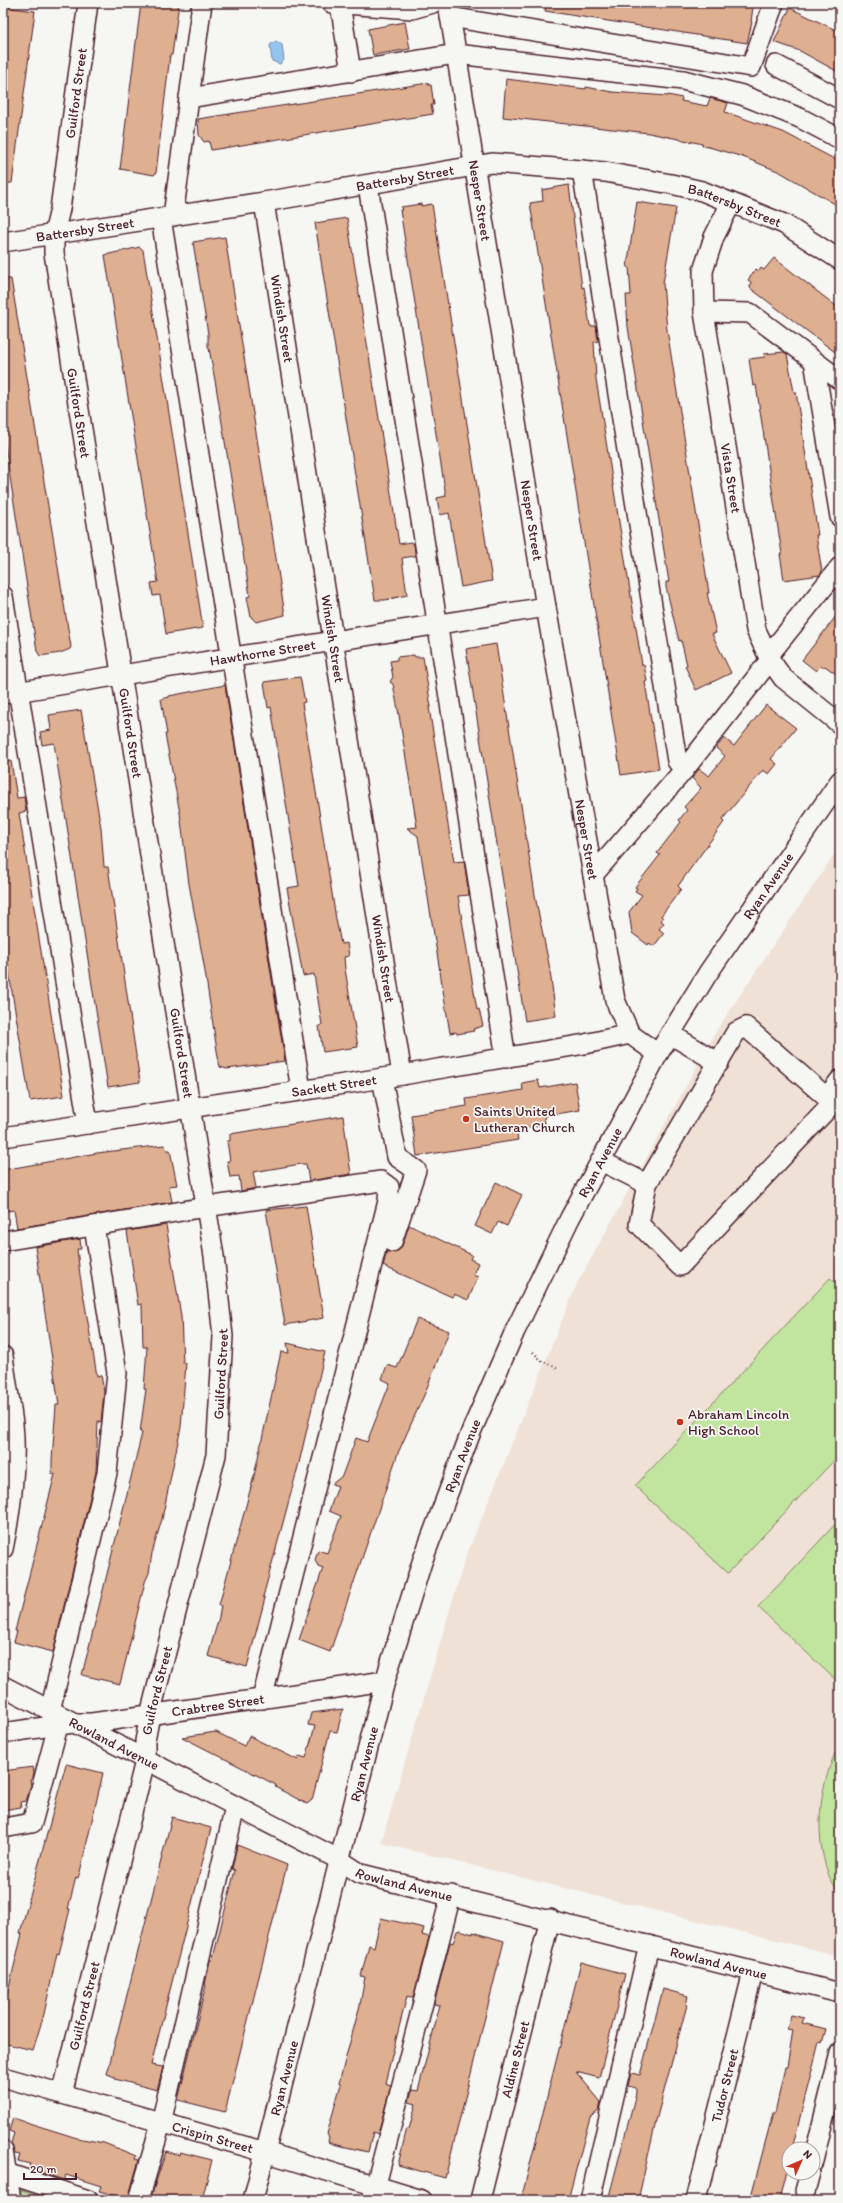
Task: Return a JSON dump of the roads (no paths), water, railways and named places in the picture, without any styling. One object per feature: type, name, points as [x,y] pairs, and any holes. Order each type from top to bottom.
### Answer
[{"type":"street","name":"Guilford Street","points":[[62,2094],[145,1761],[145,1741],[150,1715],[216,1455],[223,1336],[206,1207],[54,253],[54,234],[60,209],[88,3]]},
{"type":"street","points":[[202,3],[189,98],[167,217],[231,657],[302,1090]]},
{"type":"street","points":[[351,72],[336,4],[412,9],[433,3]]},
{"type":"street","points":[[449,10],[751,67],[774,3]]},
{"type":"street","name":"Nesper Street","points":[[449,10],[546,607],[592,875],[615,1000],[630,1034]]},
{"type":"street","points":[[189,98],[456,54],[683,80],[742,95],[800,118],[840,138]]},
{"type":"street","points":[[776,65],[840,100]]},
{"type":"street","name":"Battersby Street","points":[[3,242],[264,202],[492,163],[582,170],[671,184],[702,191],[784,224],[840,260]]},
{"type":"street","points":[[582,170],[677,761],[684,770]]},
{"type":"street","points":[[368,185],[506,1058]]},
{"type":"street","name":"Windish Street","points":[[264,202],[402,1075]]},
{"type":"street","name":"Vista Street","points":[[731,202],[714,237],[703,271],[704,312],[756,630],[769,658],[784,678],[840,724]]},
{"type":"street","points":[[704,312],[750,313],[840,380]]},
{"type":"street","points":[[814,361],[840,517]]},
{"type":"street","points":[[592,875],[684,770],[840,567]]},
{"type":"street","points":[[3,596],[10,692],[88,1124]]},
{"type":"street","name":"Hawthorne Street","points":[[10,692],[546,607]]},
{"type":"street","name":"Ryan Avenue","points":[[253,2200],[338,1859],[385,1681],[422,1562],[471,1432],[515,1331],[600,1161],[658,1054],[739,927],[840,781]]},
{"type":"street","points":[[746,1027],[827,1097],[833,1103],[680,1266],[639,1224],[647,1184],[736,1032],[746,1027]]},
{"type":"street","points":[[630,1034],[658,1054]]},
{"type":"street","name":"Sackett Street","points":[[3,1137],[506,1058],[585,1044],[630,1034]]},
{"type":"street","points":[[670,1034],[719,1063]]},
{"type":"street","points":[[382,1078],[397,1157],[416,1170],[392,1242]]},
{"type":"street","points":[[827,1097],[840,1080]]},
{"type":"street","points":[[600,1161],[647,1184]]},
{"type":"street","points":[[3,1241],[206,1207],[381,1181],[389,1187],[388,1201],[262,1699]]},
{"type":"street","points":[[3,1828],[32,1823],[60,1720],[107,1473],[117,1373],[94,1226]]},
{"type":"street","points":[[3,1356],[13,1425],[12,1479],[3,1549]]},
{"type":"street","name":"Crabtree Street","points":[[3,1733],[60,1720],[92,1723],[385,1681]]},
{"type":"street","name":"Rowland Avenue","points":[[3,1686],[60,1720],[145,1761],[338,1859],[361,1874],[550,1919],[840,1993]]},
{"type":"street","points":[[139,2200],[161,2123],[235,1807]]},
{"type":"street","points":[[374,2193],[450,1895]]},
{"type":"street","name":"Aldine Street","points":[[480,2200],[550,1919]]},
{"type":"street","points":[[590,2200],[648,1945]]},
{"type":"street","name":"Tudor Street","points":[[696,2200],[753,1972]]},
{"type":"street","points":[[818,2141],[840,2053]]},
{"type":"street","name":"Crispin Street","points":[[3,2077],[265,2152],[374,2193],[422,2200]]},
{"type":"street","points":[[3,2151],[10,2200]]},
{"type":"street","points":[[6,2172],[88,2200]]},
{"type":"street","points":[[805,2191],[808,2181]]},
{"type":"water","points":[[276,41],[282,45],[284,60],[280,64],[272,61],[270,45]]},
{"type":"place","name":"Saints United Lutheran Church","points":[[466,1119]]},
{"type":"place","name":"Abraham Lincoln High School","points":[[680,1422]]}]
